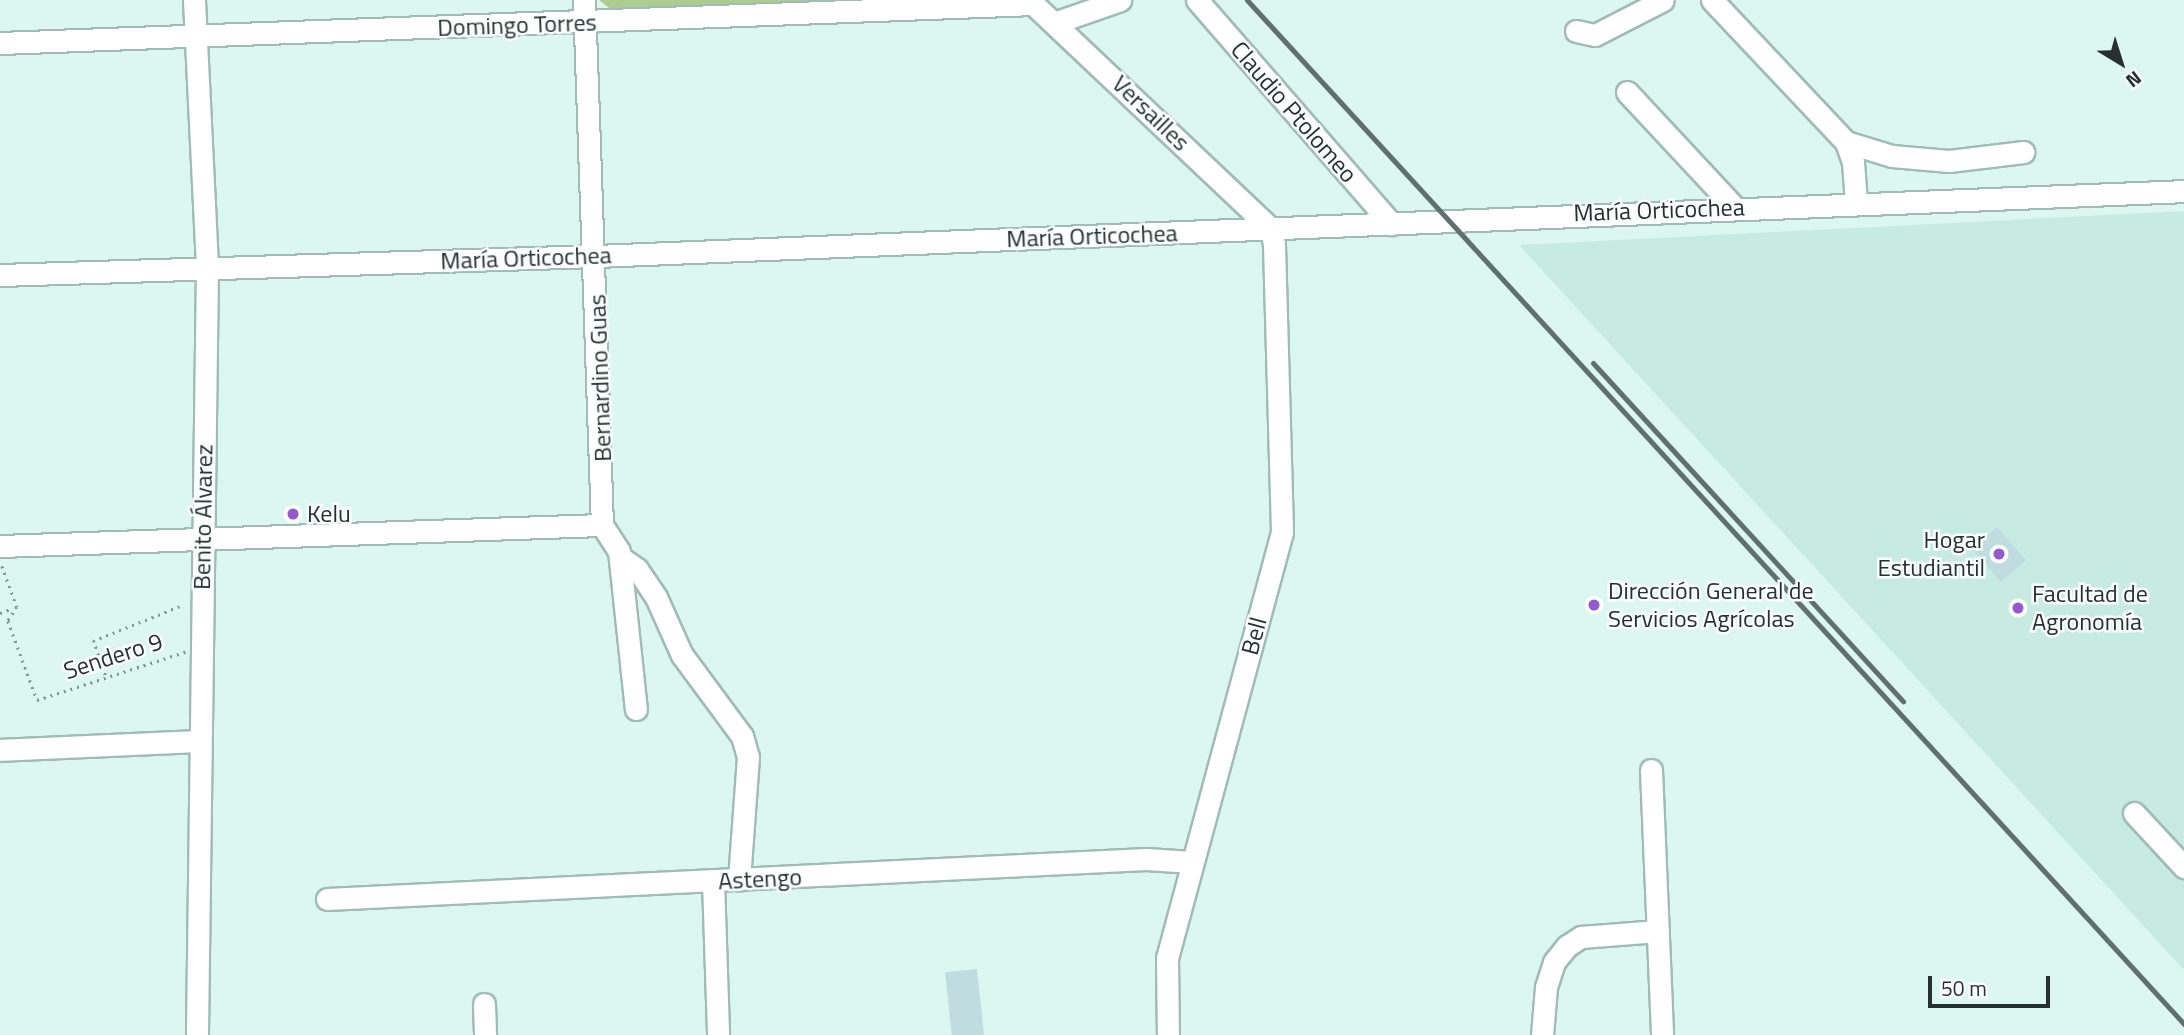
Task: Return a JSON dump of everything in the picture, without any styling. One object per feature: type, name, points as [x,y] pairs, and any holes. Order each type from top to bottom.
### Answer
[{"type":"street","name":"Benito Álvarez","points":[[194,0],[207,268],[201,539],[197,1035]]},
{"type":"street","name":"Bernardino Guas","points":[[584,0],[596,256],[602,525],[616,542],[620,557],[636,709]]},
{"type":"street","points":[[1057,22],[1120,0]]},
{"type":"street","name":"Claudio Ptolomeo","points":[[1196,0],[1392,224]]},
{"type":"street","points":[[1576,32],[1595,35],[1663,0]]},
{"type":"street","points":[[1712,0],[1846,142],[1853,162],[1856,203]]},
{"type":"street","name":"Domingo Torres","points":[[0,43],[584,23],[1032,2]]},
{"type":"street","name":"Versailles","points":[[1032,2],[1057,22],[1271,229]]},
{"type":"street","points":[[1627,92],[1735,208]]},
{"type":"street","points":[[1846,142],[1892,156],[1950,161],[2023,152]]},
{"type":"street","name":"María Orticochea","points":[[0,275],[596,256],[2184,191]]},
{"type":"street","name":"Bell","points":[[1168,1035],[1167,958],[1282,532],[1271,229]]},
{"type":"street","points":[[0,547],[602,525]]},
{"type":"street","points":[[620,557],[637,569],[656,597],[681,654],[742,736],[748,757],[739,880]]},
{"type":"street","points":[[0,750],[200,741]]},
{"type":"street","points":[[1651,770],[1662,1035]]},
{"type":"street","points":[[2134,813],[2184,867]]},
{"type":"street","name":"Astengo","points":[[327,899],[1146,859],[1192,862]]},
{"type":"street","points":[[713,881],[718,1035]]},
{"type":"street","points":[[1542,1035],[1546,987],[1554,962],[1567,946],[1581,937],[1658,931]]},
{"type":"street","points":[[484,1004],[485,1035]]},
{"type":"path","points":[[0,560],[17,607],[0,613]]},
{"type":"path","points":[[105,675],[93,641],[201,598]]},
{"type":"path","name":"Sendero 9","points":[[17,607],[8,621],[37,700],[105,675],[201,647]]},
{"type":"shaded area","name":"Facultad de Agronomía","points":[[2184,211],[2184,970],[1519,245]]},
{"type":"green space","points":[[599,0],[901,0],[613,11]]},
{"type":"building","name":"Hogar Estudiantil","points":[[1997,527],[2026,560],[2001,582],[1972,549]]},
{"type":"building","points":[[977,969],[984,1035],[952,1035],[945,972]]},
{"type":"railway","points":[[1247,0],[2184,1024]]},
{"type":"railway","points":[[1593,363],[1903,701]]},
{"type":"place","name":"Kelu","points":[[293,514]]},
{"type":"place","name":"Hogar Estudiantil","points":[[1999,554]]},
{"type":"place","name":"Dirección General de Servicios Agrícolas","points":[[1594,605]]},
{"type":"place","name":"Facultad de Agronomía","points":[[2018,608]]}]
